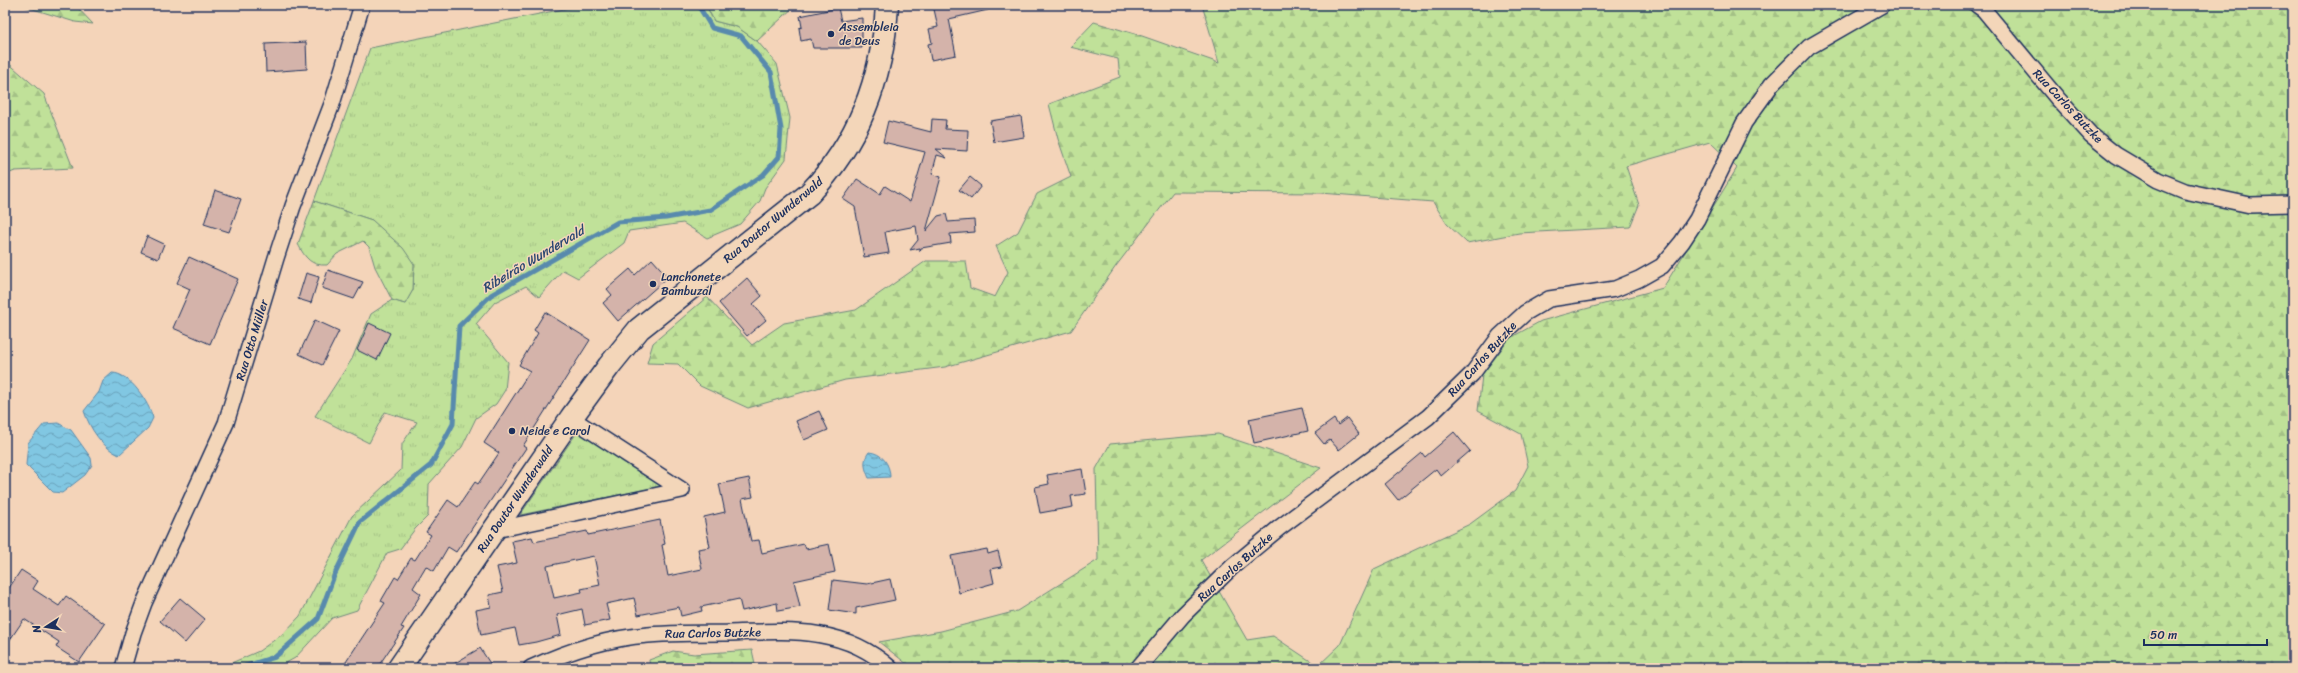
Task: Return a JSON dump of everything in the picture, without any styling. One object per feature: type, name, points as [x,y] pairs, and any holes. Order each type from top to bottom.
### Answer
[{"type":"street","name":"Rua Otto Müller","points":[[123,668],[133,633],[144,603],[226,423],[278,252],[332,104],[362,5]]},
{"type":"street","name":"Rua Doutor Wunderwald","points":[[399,668],[571,418],[608,366],[639,329],[809,194],[827,175],[846,149],[869,97],[881,53],[887,5]]},
{"type":"street","name":"Rua Carlos Butzke","points":[[1138,668],[1183,615],[1232,567],[1279,528],[1428,417],[1472,374],[1500,336],[1525,313],[1549,299],[1615,289],[1640,279],[1662,266],[1682,242],[1697,219],[1744,123],[1772,84],[1809,47],[1882,5]]},
{"type":"street","name":"Rua Carlos Butzke","points":[[1977,5],[1984,10],[2058,99],[2091,134],[2116,155],[2158,180],[2186,191],[2250,205],[2293,204]]},
{"type":"street","points":[[495,530],[682,490],[571,418]]},
{"type":"street","name":"Rua Carlos Butzke","points":[[531,668],[586,646],[648,635],[778,632],[806,632],[835,637],[870,651],[890,668]]},
{"type":"green space","points":[[20,5],[75,5],[93,24],[75,22]]},
{"type":"green space","points":[[584,5],[706,5],[714,21],[737,27],[757,41],[777,64],[790,118],[786,159],[765,188],[760,201],[740,224],[707,238],[683,223],[629,231],[624,243],[578,278],[563,270],[539,297],[526,286],[495,302],[476,324],[508,362],[505,390],[496,404],[476,418],[462,447],[429,484],[428,516],[415,529],[400,549],[387,553],[357,610],[332,618],[295,658],[277,668],[211,668],[229,664],[259,651],[284,633],[300,616],[352,516],[401,470],[402,444],[417,422],[385,412],[369,443],[315,416],[352,359],[371,314],[392,300],[405,304],[413,289],[414,264],[372,220],[314,201],[370,48]]},
{"type":"green space","points":[[706,5],[796,5],[757,41],[737,27],[714,21]]},
{"type":"green space","points":[[1202,5],[2293,5],[2293,668],[912,668],[879,642],[941,631],[1017,611],[1098,560],[1096,469],[1110,444],[1218,434],[1321,468],[1201,560],[1247,640],[1273,636],[1318,666],[1340,645],[1374,569],[1470,524],[1515,491],[1528,466],[1521,434],[1478,411],[1482,375],[1510,338],[1541,321],[1663,288],[1737,168],[1710,142],[1626,166],[1639,205],[1630,227],[1519,233],[1467,243],[1447,224],[1433,202],[1321,193],[1173,192],[1116,266],[1071,331],[945,367],[845,380],[748,408],[700,386],[678,364],[647,363],[653,343],[707,297],[752,345],[784,323],[856,310],[926,261],[966,261],[970,288],[995,297],[1008,272],[996,246],[1018,232],[1037,194],[1071,177],[1058,139],[1049,104],[1120,77],[1118,59],[1070,47],[1094,22],[1142,36],[1219,63]]},
{"type":"green space","points":[[5,57],[6,61],[44,94],[73,168],[15,171],[5,175]]},
{"type":"green space","points":[[314,201],[372,220],[403,248],[414,264],[413,290],[405,304],[392,300],[375,267],[369,247],[363,241],[337,254],[327,265],[317,264],[306,257],[298,244]]},
{"type":"green space","points":[[578,431],[663,486],[520,515]]},
{"type":"green space","points":[[752,650],[756,668],[650,668],[649,660],[673,651],[694,654]]},
{"type":"water","points":[[112,373],[119,374],[132,383],[143,397],[153,418],[148,428],[119,455],[113,452],[97,437],[84,411],[99,392],[103,381]]},
{"type":"water","points":[[58,423],[71,430],[91,458],[92,465],[85,475],[62,493],[53,492],[26,465],[28,443],[44,424]]},
{"type":"water","points":[[869,452],[878,454],[884,460],[889,468],[890,477],[869,478],[865,468],[865,459]]},
{"type":"building","points":[[933,5],[987,5],[988,10],[949,19],[956,55],[931,60],[928,44],[932,43],[929,29],[938,27]]},
{"type":"building","name":"Assembleia de Deus","points":[[838,8],[841,21],[862,18],[862,48],[813,48],[811,39],[801,41],[799,28],[802,27],[800,16]]},
{"type":"building","points":[[306,42],[307,69],[266,72],[265,44]]},
{"type":"building","points":[[1021,116],[1024,137],[994,142],[990,121]]},
{"type":"building","points":[[932,119],[946,120],[945,129],[968,130],[967,151],[936,149],[947,158],[937,155],[932,174],[941,177],[926,231],[938,216],[946,214],[948,222],[974,220],[975,232],[950,234],[951,243],[921,248],[920,251],[920,248],[910,250],[918,240],[916,226],[885,232],[889,253],[864,257],[855,207],[843,199],[857,179],[880,194],[885,186],[910,202],[925,152],[883,142],[888,121],[931,132]]},
{"type":"building","points":[[970,177],[981,186],[971,199],[959,190]]},
{"type":"building","points":[[215,190],[241,199],[229,232],[204,224]]},
{"type":"building","points":[[147,236],[164,244],[158,259],[141,252]]},
{"type":"building","points":[[189,257],[238,279],[210,344],[173,328],[190,289],[177,283]]},
{"type":"building","points":[[652,259],[668,277],[618,321],[603,303],[612,295],[607,289],[630,269],[635,275]]},
{"type":"building","points":[[328,270],[363,282],[354,299],[322,288]]},
{"type":"building","points":[[306,273],[319,277],[311,303],[298,299]]},
{"type":"building","points":[[747,278],[762,296],[753,304],[766,320],[747,336],[719,303]]},
{"type":"building","points":[[545,312],[590,340],[523,446],[526,448],[456,552],[448,547],[434,571],[426,566],[413,588],[421,594],[401,627],[404,628],[377,668],[342,668],[385,603],[381,601],[395,577],[398,579],[411,558],[415,560],[431,535],[426,532],[448,500],[458,507],[475,482],[478,484],[499,453],[484,443],[530,371],[519,365],[538,333],[534,330]]},
{"type":"building","points":[[315,320],[339,331],[322,365],[299,354]]},
{"type":"building","points":[[369,323],[390,333],[377,360],[357,350]]},
{"type":"building","points":[[1302,408],[1308,431],[1254,443],[1249,419]]},
{"type":"building","points":[[819,411],[828,430],[804,440],[796,421]]},
{"type":"building","points":[[1347,418],[1359,434],[1339,450],[1330,440],[1324,444],[1315,433],[1334,419],[1338,425]]},
{"type":"building","points":[[1454,432],[1470,451],[1441,476],[1436,469],[1398,500],[1385,484],[1422,453],[1425,457]]},
{"type":"building","points":[[1082,469],[1086,494],[1071,496],[1073,507],[1040,513],[1035,487],[1049,484],[1047,475]]},
{"type":"building","points":[[749,478],[753,497],[742,499],[751,541],[759,540],[762,553],[804,544],[806,549],[829,544],[835,572],[794,581],[800,607],[778,611],[777,603],[742,611],[739,599],[701,607],[702,611],[681,616],[679,607],[638,615],[634,598],[606,604],[610,620],[585,625],[582,609],[557,615],[561,635],[536,642],[519,645],[515,628],[481,635],[476,610],[491,607],[489,595],[503,592],[497,567],[517,563],[512,541],[532,537],[534,542],[587,531],[588,535],[660,520],[665,544],[662,545],[668,576],[702,569],[698,549],[710,547],[704,517],[725,512],[719,484]],"holes":[[[594,556],[600,585],[581,589],[582,592],[554,598],[547,566]]]},
{"type":"building","points":[[987,549],[988,554],[998,551],[1002,567],[991,569],[994,583],[959,593],[951,556]]},
{"type":"building","points":[[21,570],[38,581],[33,589],[59,606],[66,596],[105,624],[79,662],[56,647],[59,642],[24,619],[5,647],[5,594]]},
{"type":"building","points":[[890,579],[895,600],[856,608],[856,614],[829,610],[833,580],[867,584]]},
{"type":"building","points":[[180,598],[205,619],[185,643],[160,621]]},
{"type":"building","points":[[480,648],[493,668],[447,668]]},
{"type":"waterway","name":"Ribeirão Wundervald","points":[[240,668],[275,657],[318,619],[334,576],[360,522],[431,465],[453,424],[459,326],[491,295],[618,222],[666,218],[710,210],[763,175],[779,157],[781,129],[771,72],[741,36],[712,28],[698,5]]},
{"type":"place","name":"Assembleia de Deus","points":[[831,34]]},
{"type":"place","name":"Lanchonete Bambuzal","points":[[653,284]]},
{"type":"place","name":"Neide e Carol","points":[[512,431]]}]
